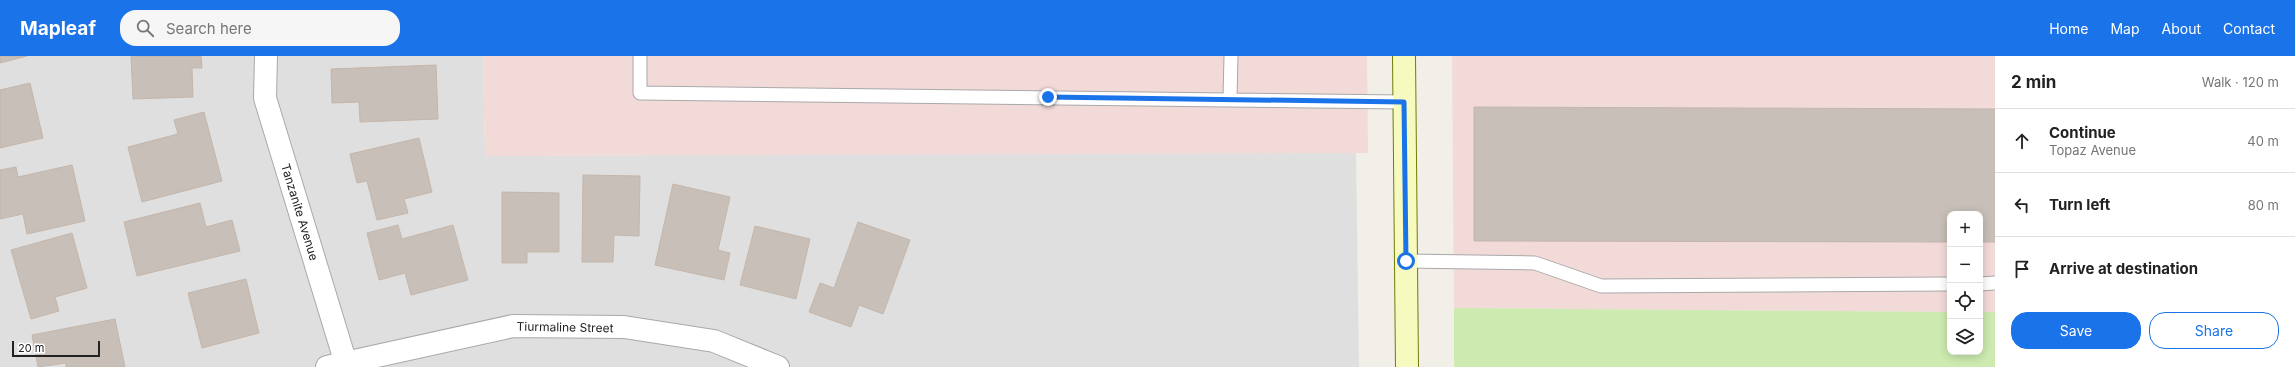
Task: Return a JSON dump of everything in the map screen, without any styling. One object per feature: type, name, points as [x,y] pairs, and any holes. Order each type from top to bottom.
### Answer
[{"type":"street","name":"Tanzanite Avenue","points":[[266,56],[265,98],[340,365]]},
{"type":"street","points":[[1404,56],[1407,367]]},
{"type":"street","name":"Tiurmaline Street","points":[[340,365],[513,326],[624,327],[714,341],[778,367]]},
{"type":"lane","points":[[640,56],[640,93],[1404,102]]},
{"type":"lane","points":[[1230,100],[1231,56]]},
{"type":"lane","points":[[1406,261],[1535,262],[1601,286],[1947,284]]},
{"type":"lane","points":[[1983,284],[1995,283]]},
{"type":"shaded area","points":[[0,56],[483,56],[485,156],[1356,152],[1359,367],[0,367]]},
{"type":"shaded area","points":[[483,56],[1367,56],[1368,153],[485,156]]},
{"type":"shaded area","points":[[1452,56],[1995,56],[1995,312],[1983,312],[1983,211],[1947,211],[1947,312],[1454,308]]},
{"type":"green space","points":[[1454,308],[1947,312],[1947,355],[1983,355],[1983,312],[1995,312],[1995,367],[1454,367]]},
{"type":"building","points":[[0,56],[27,56],[0,63]]},
{"type":"building","points":[[131,56],[201,56],[202,68],[192,68],[193,97],[133,99]]},
{"type":"building","points":[[436,65],[438,119],[360,122],[359,102],[332,103],[331,69]]},
{"type":"building","points":[[30,83],[43,138],[0,148],[0,90]]},
{"type":"building","points":[[1474,107],[1995,109],[1995,242],[1983,242],[1983,211],[1947,211],[1947,242],[1474,241]]},
{"type":"building","points":[[204,112],[222,181],[142,202],[128,147],[178,134],[174,120]]},
{"type":"building","points":[[419,138],[432,192],[404,199],[408,213],[377,220],[367,181],[357,183],[350,154]]},
{"type":"building","points":[[72,165],[85,221],[27,234],[23,214],[0,219],[0,170],[16,167],[18,177]]},
{"type":"building","points":[[583,175],[640,176],[639,236],[614,235],[613,262],[582,262]]},
{"type":"building","points":[[673,184],[730,197],[718,250],[730,253],[724,280],[655,265]]},
{"type":"building","points":[[502,192],[559,193],[559,252],[527,252],[527,263],[502,263]]},
{"type":"building","points":[[200,203],[206,227],[232,220],[240,251],[137,276],[124,222]]},
{"type":"building","points":[[858,222],[910,240],[883,314],[859,305],[851,327],[809,312],[820,283],[834,288]]},
{"type":"building","points":[[398,225],[402,239],[453,225],[468,280],[411,295],[405,273],[379,280],[367,233]]},
{"type":"building","points":[[755,226],[810,239],[796,299],[740,285]]},
{"type":"building","points":[[72,233],[87,288],[55,297],[59,311],[31,319],[11,250]]},
{"type":"building","points":[[246,279],[259,333],[202,348],[188,293]]},
{"type":"building","points":[[115,319],[125,367],[66,367],[66,363],[38,367],[32,335]]},
{"type":"route","points":[[1048,97],[1404,102],[1406,261]]}]
